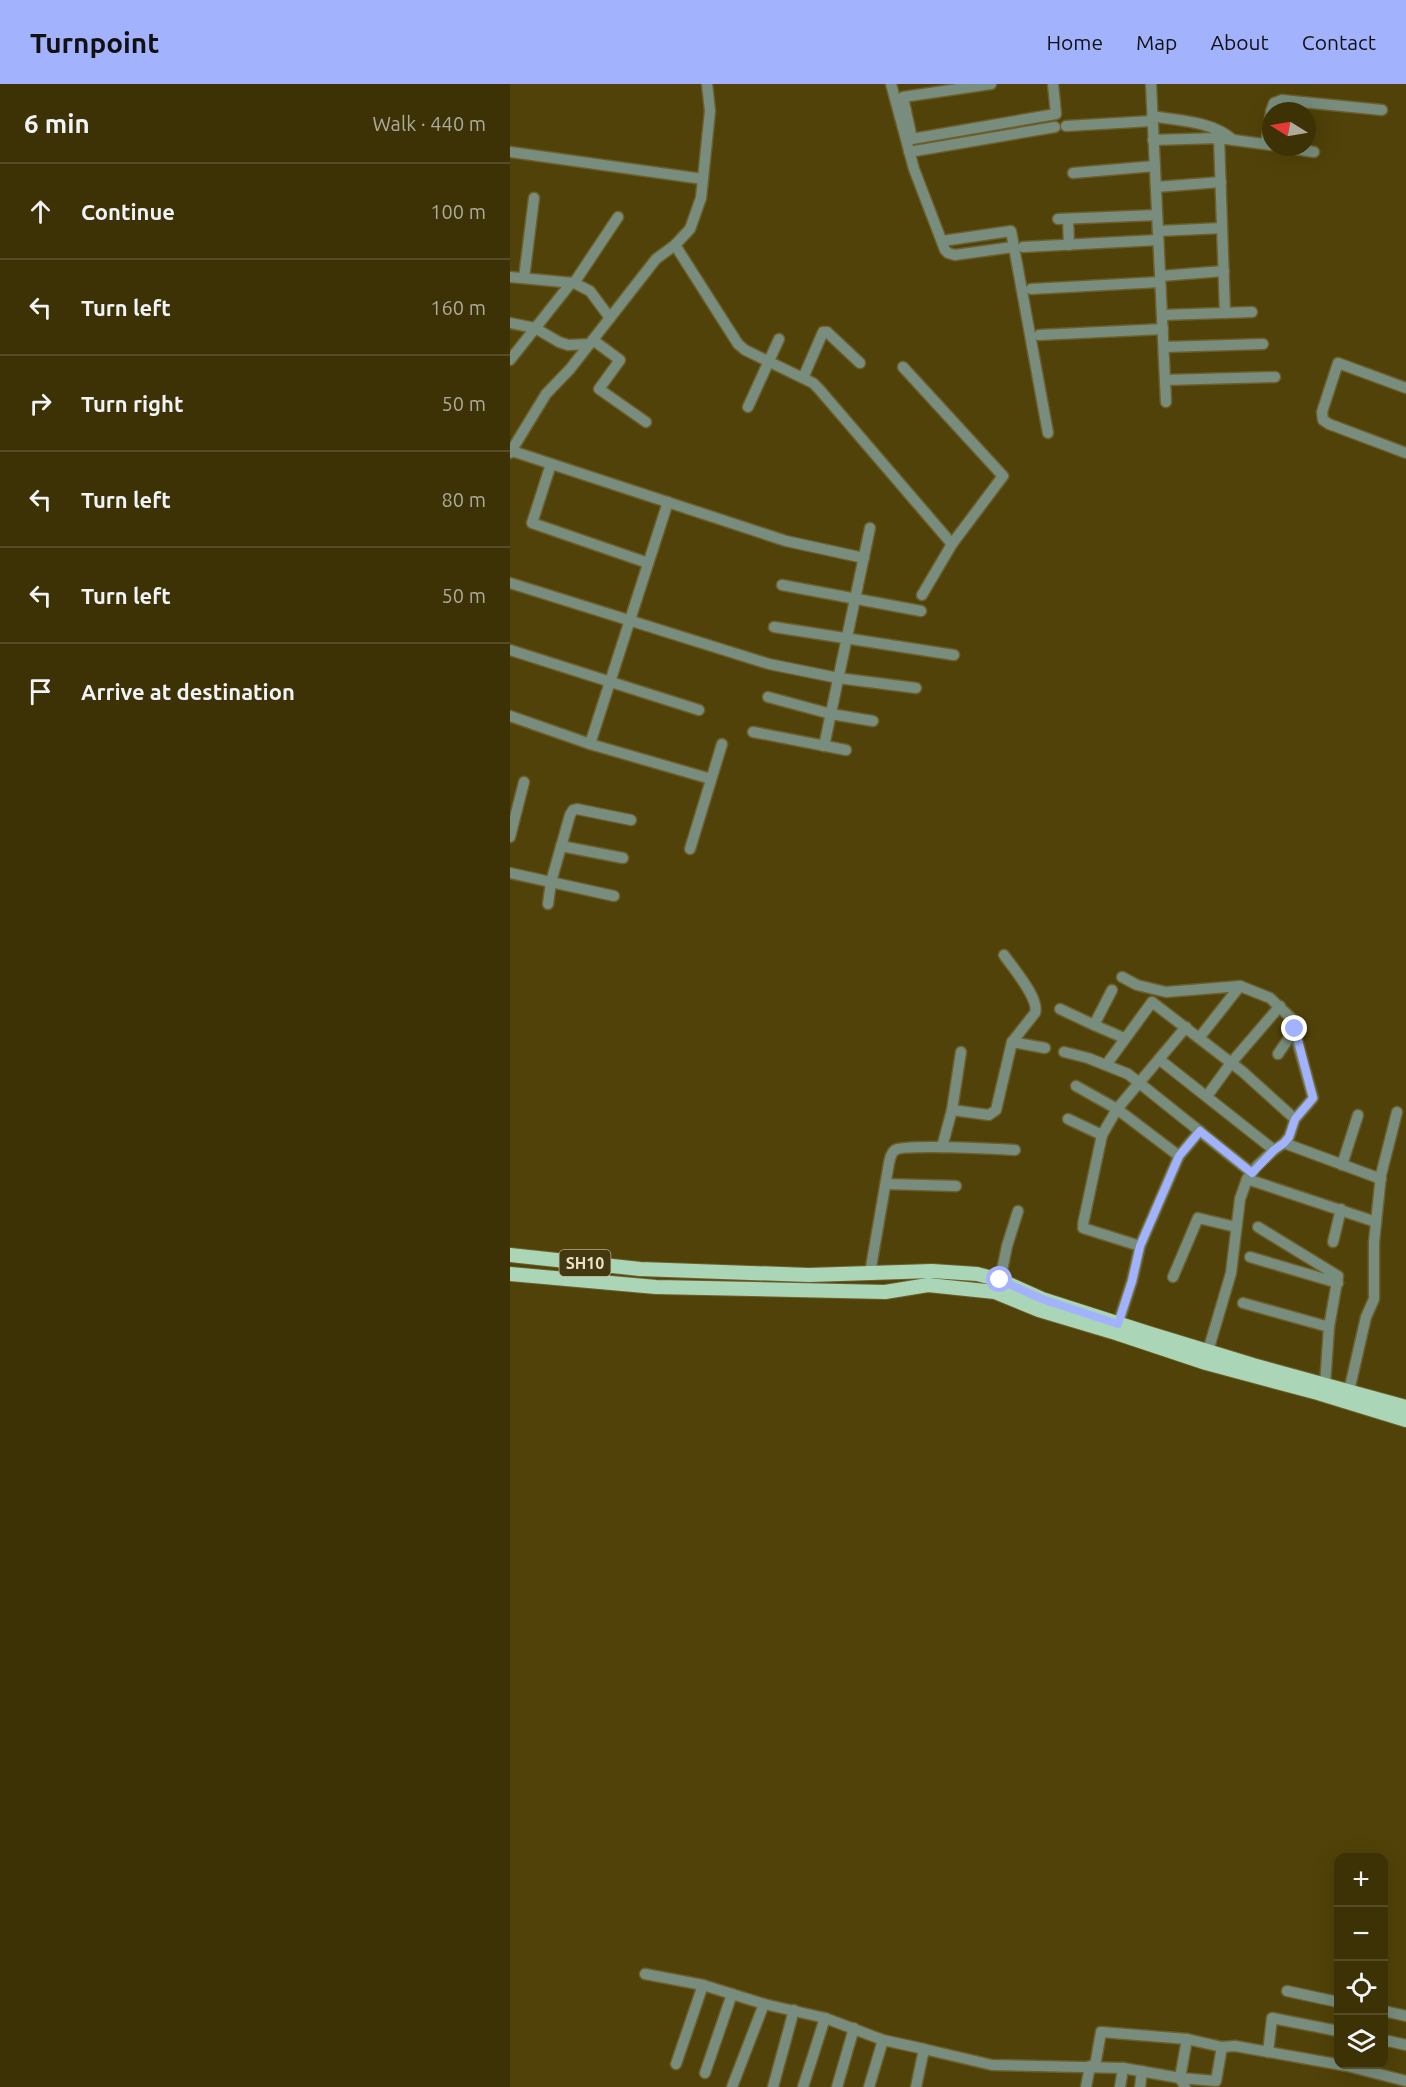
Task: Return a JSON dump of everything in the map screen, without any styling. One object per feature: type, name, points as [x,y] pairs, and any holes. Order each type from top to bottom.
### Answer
[{"type":"main road","name":"SH10","points":[[510,1255],[640,1269],[809,1275],[932,1271],[989,1276],[1042,1299],[1118,1324],[1206,1364],[1406,1420]]},
{"type":"main road","name":"SH10","points":[[510,1274],[656,1287],[885,1292],[940,1285],[995,1292],[1039,1310],[1208,1352],[1406,1407]]},
{"type":"street","points":[[707,84],[710,111],[701,198],[690,229],[675,245],[656,259],[570,369],[546,394],[511,452],[786,541],[864,558]]},
{"type":"street","points":[[891,84],[914,169],[945,250],[951,255],[1222,228]]},
{"type":"street","points":[[986,84],[903,97],[912,139],[1056,114],[1053,84]]},
{"type":"street","points":[[1151,84],[1166,402]]},
{"type":"street","points":[[1277,102],[1282,100],[1302,102]]},
{"type":"street","points":[[1316,103],[1382,110]]},
{"type":"street","points":[[909,152],[1061,127],[1152,118],[1212,126],[1234,140]]},
{"type":"street","points":[[1154,140],[1219,138],[1262,144]]},
{"type":"street","points":[[1219,138],[1225,313]]},
{"type":"street","points":[[510,152],[703,178]]},
{"type":"street","points":[[1073,172],[1155,166]]},
{"type":"street","points":[[1156,187],[1221,182]]},
{"type":"street","points":[[524,278],[534,198]]},
{"type":"street","points":[[1069,245],[1063,219],[1157,214]]},
{"type":"street","points":[[510,360],[572,283],[618,217]]},
{"type":"street","points":[[942,241],[1009,231],[1012,234],[1018,247],[1048,433]]},
{"type":"street","points":[[675,245],[738,344],[745,350],[803,378],[819,389],[952,544]]},
{"type":"street","points":[[1031,289],[1160,279],[1224,271]]},
{"type":"street","points":[[510,277],[572,283],[590,291],[610,318]]},
{"type":"street","points":[[1162,315],[1252,312]]},
{"type":"street","points":[[510,323],[535,328],[568,345],[591,342],[620,360],[599,389],[646,422]]},
{"type":"street","points":[[1039,335],[1163,329]]},
{"type":"street","points":[[803,378],[820,334],[823,332],[827,332],[860,363]]},
{"type":"street","points":[[748,407],[779,339]]},
{"type":"street","points":[[1164,347],[1263,344]]},
{"type":"street","points":[[1406,388],[1338,363],[1322,412],[1323,420],[1329,424],[1406,453]]},
{"type":"street","points":[[903,368],[1003,476],[952,544],[922,595]]},
{"type":"street","points":[[1165,380],[1275,377]]},
{"type":"street","points":[[551,464],[532,523],[648,563]]},
{"type":"street","points":[[590,744],[668,502]]},
{"type":"street","points":[[824,746],[870,528]]},
{"type":"street","points":[[782,585],[921,611]]},
{"type":"street","points":[[511,587],[769,664],[838,678],[916,688]]},
{"type":"street","points":[[774,627],[954,655]]},
{"type":"street","points":[[510,650],[699,710]]},
{"type":"street","points":[[768,697],[831,714],[873,721]]},
{"type":"street","points":[[510,716],[590,744],[711,779]]},
{"type":"street","points":[[753,732],[846,750]]},
{"type":"street","points":[[690,849],[722,744]]},
{"type":"street","points":[[510,837],[524,782]]},
{"type":"street","points":[[548,904],[551,882],[573,810],[577,808],[632,820]]},
{"type":"street","points":[[561,846],[623,858]]},
{"type":"street","points":[[510,873],[614,896]]},
{"type":"street","points":[[952,1110],[989,1115],[996,1110],[1012,1042],[1037,1008],[1032,996],[1004,955]]},
{"type":"street","points":[[1122,977],[1137,985],[1166,992],[1240,986],[1270,998],[1291,1018],[1313,1098],[1295,1119],[1289,1137],[1250,1176],[1240,1199],[1231,1273],[1208,1352]]},
{"type":"street","points":[[1199,1038],[1240,986]]},
{"type":"street","points":[[1094,1024],[1112,990]]},
{"type":"street","points":[[1106,1065],[1152,1002],[1231,1063],[1295,1119]]},
{"type":"street","points":[[1207,1096],[1231,1063],[1280,1006]]},
{"type":"street","points":[[1060,1009],[1124,1038]]},
{"type":"street","points":[[1140,1246],[1083,1226],[1102,1135],[1117,1109],[1160,1060],[1185,1027]]},
{"type":"street","points":[[1278,1054],[1295,1029]]},
{"type":"street","points":[[1012,1042],[1045,1048]]},
{"type":"street","points":[[942,1147],[952,1110],[961,1052]]},
{"type":"street","points":[[1064,1052],[1088,1058],[1128,1074],[1200,1131],[1250,1176],[1376,1222]]},
{"type":"street","points":[[1160,1060],[1274,1150]]},
{"type":"street","points":[[1076,1086],[1117,1109],[1179,1156]]},
{"type":"street","points":[[1349,1391],[1366,1317],[1374,1299],[1374,1242],[1381,1179],[1397,1112]]},
{"type":"street","points":[[1342,1165],[1358,1115]]},
{"type":"street","points":[[1068,1119],[1102,1135]]},
{"type":"street","points":[[1118,1324],[1132,1281],[1140,1246],[1179,1156],[1200,1131]]},
{"type":"street","points":[[1284,1143],[1381,1179]]},
{"type":"street","points":[[870,1273],[889,1163],[896,1149],[942,1147],[1015,1150]]},
{"type":"street","points":[[886,1184],[956,1186]]},
{"type":"street","points":[[1333,1242],[1341,1209]]},
{"type":"street","points":[[1000,1280],[1007,1246],[1018,1211]]},
{"type":"street","points":[[1173,1276],[1198,1218],[1236,1227]]},
{"type":"street","points":[[1258,1227],[1337,1275],[1338,1283],[1329,1327],[1324,1385]]},
{"type":"street","points":[[1250,1257],[1338,1283]]},
{"type":"street","points":[[1243,1303],[1329,1327]]},
{"type":"street","points":[[645,1974],[703,1984],[764,2004],[825,2018],[883,2040],[992,2065],[1123,2068],[1142,2071],[1177,2082],[1217,2084],[1222,2047]]},
{"type":"street","points":[[676,2064],[703,1984]]},
{"type":"street","points":[[1287,1991],[1334,2001]]},
{"type":"street","points":[[705,2073],[732,1994]]},
{"type":"street","points":[[732,2087],[764,2004]]},
{"type":"street","points":[[773,2087],[795,2010]]},
{"type":"street","points":[[1388,2012],[1406,2016]]},
{"type":"street","points":[[802,2087],[825,2018]]},
{"type":"street","points":[[1268,2052],[1272,2018],[1334,2030]]},
{"type":"street","points":[[837,2087],[854,2028]]},
{"type":"street","points":[[1086,2087],[1101,2032],[1186,2039],[1222,2047],[1235,2046],[1334,2063]]},
{"type":"street","points":[[1177,2082],[1186,2039]]},
{"type":"street","points":[[869,2087],[883,2040]]},
{"type":"street","points":[[1388,2041],[1406,2045]]},
{"type":"street","points":[[916,2087],[924,2049]]},
{"type":"street","points":[[1120,2087],[1123,2068]]},
{"type":"street","points":[[1362,2069],[1406,2081]]},
{"type":"street","points":[[1140,2087],[1142,2071]]},
{"type":"route","points":[[1000,1280],[1042,1299],[1118,1324],[1132,1281],[1140,1246],[1179,1156],[1200,1131],[1252,1173],[1289,1137],[1295,1119],[1313,1098],[1295,1029]]}]
